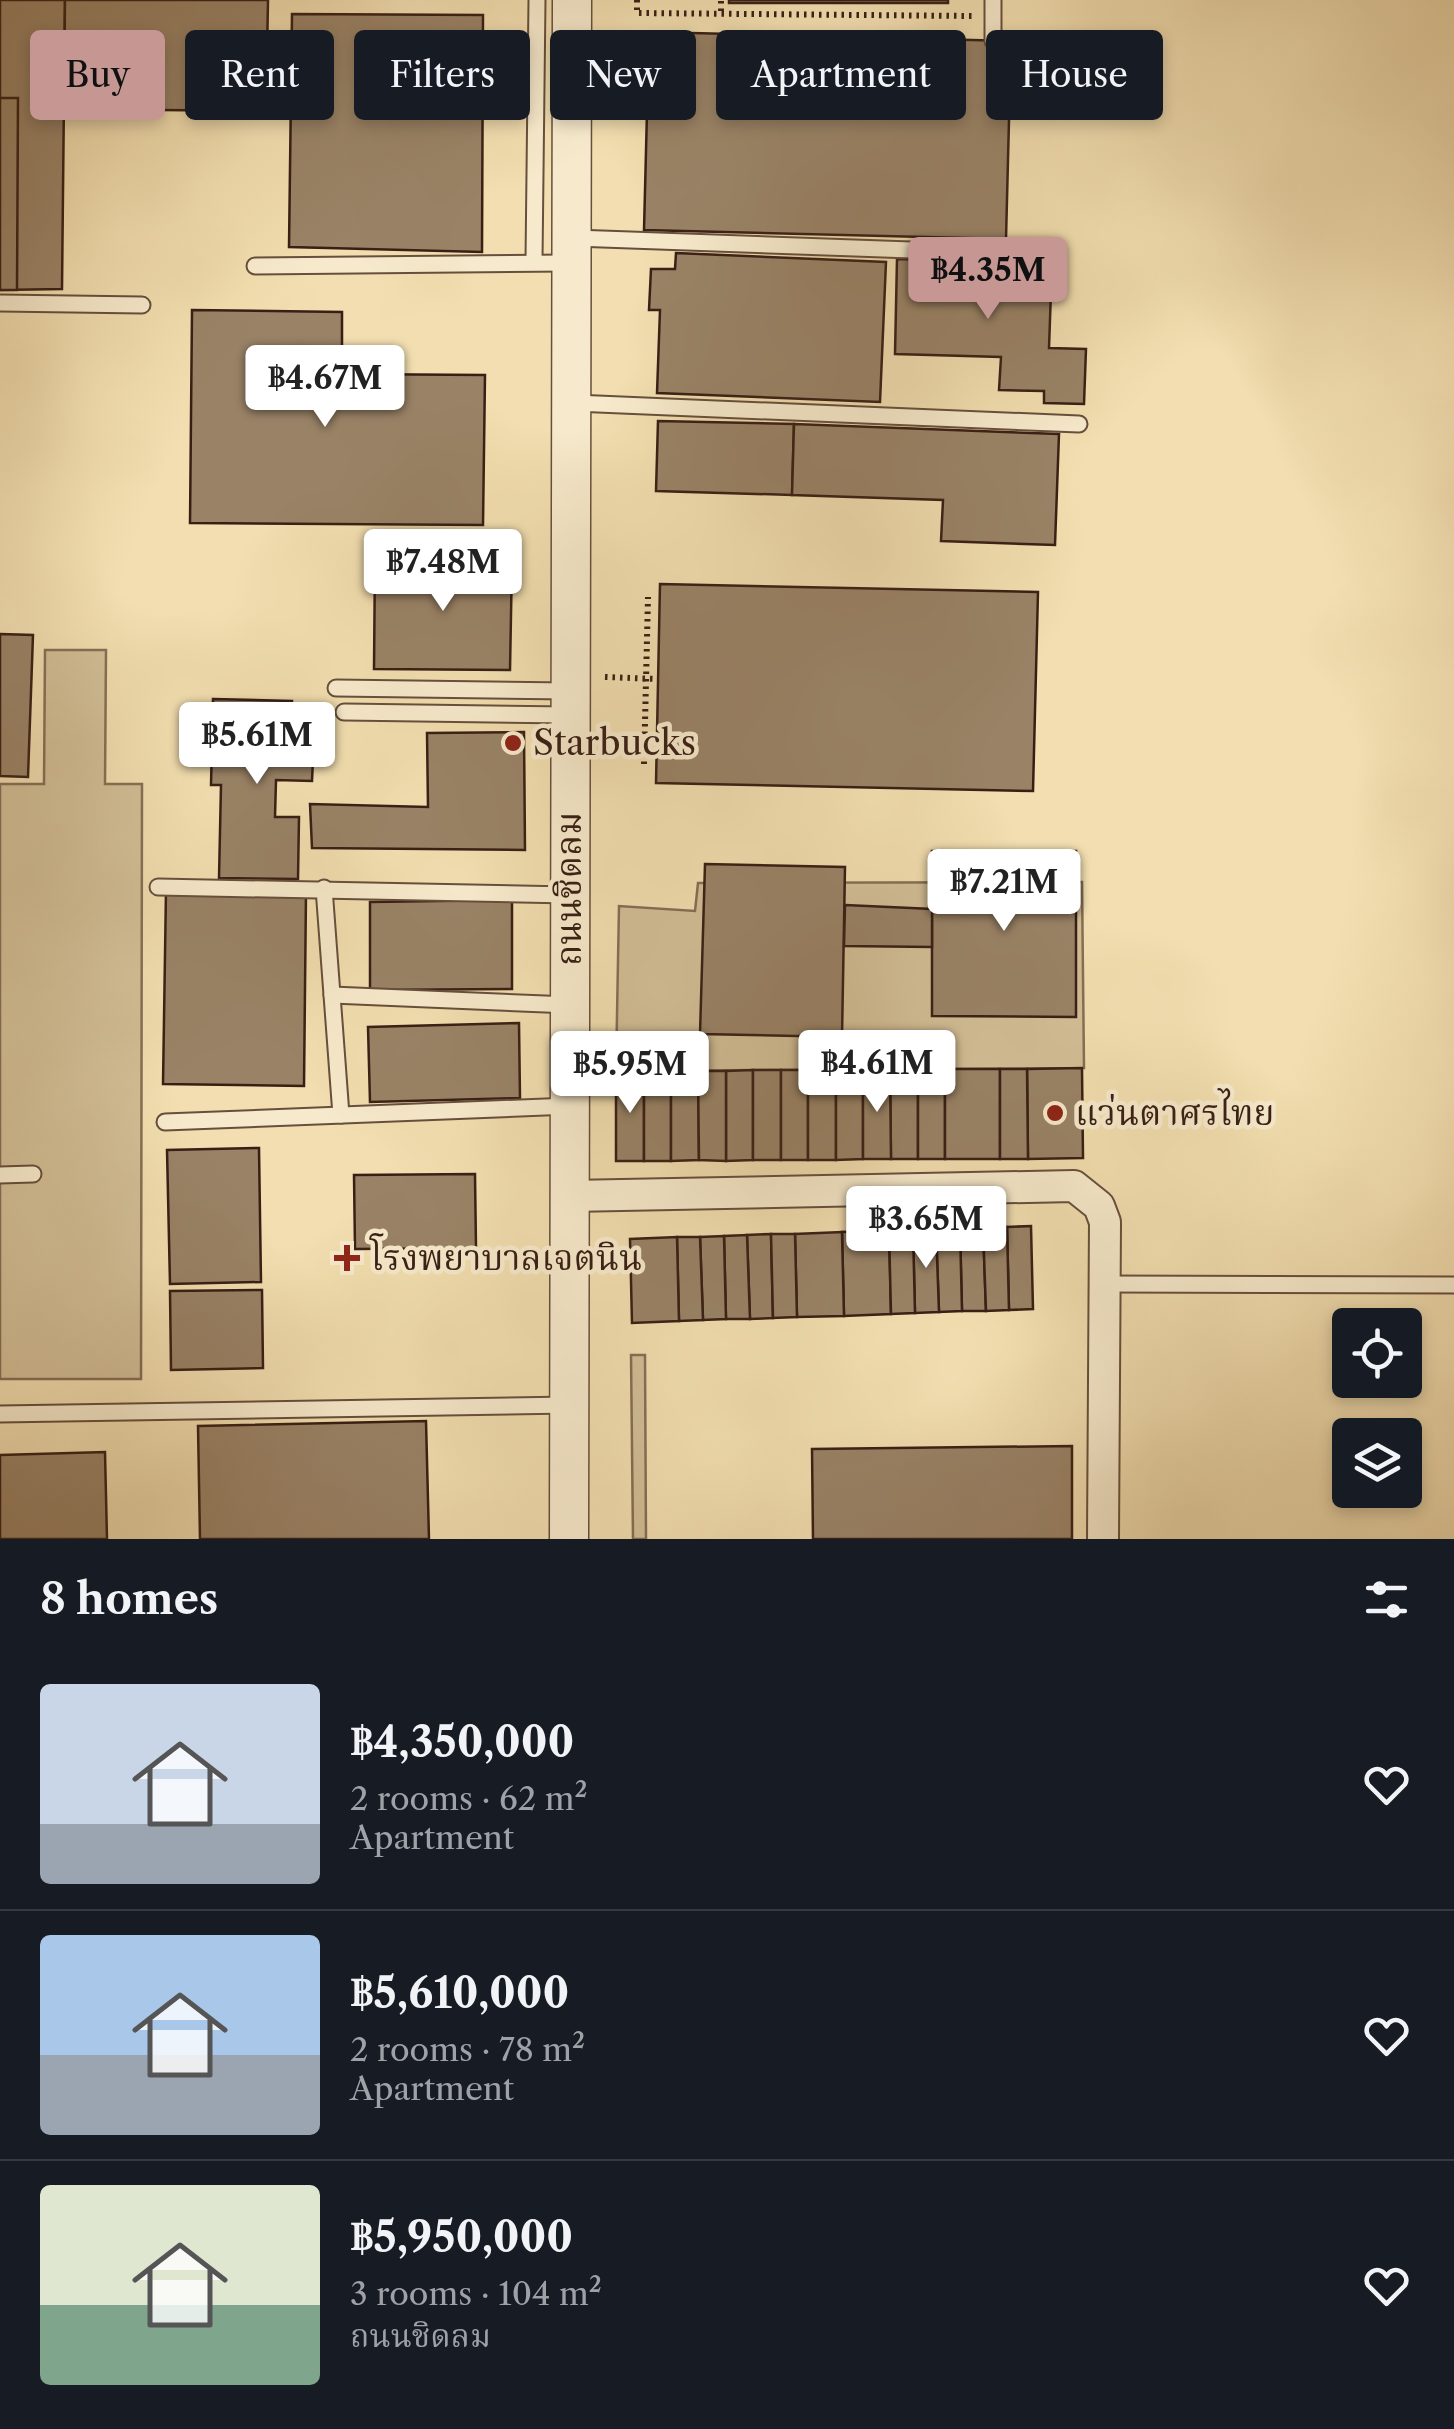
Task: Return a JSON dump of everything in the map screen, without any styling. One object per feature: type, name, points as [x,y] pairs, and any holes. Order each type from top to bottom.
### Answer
[{"type":"street","name":"ถนนชิดลม","points":[[572,0],[572,30]]},
{"type":"street","name":"ถนนชิดลม","points":[[568,120],[557,254],[569,402],[570,1539]]},
{"type":"street","points":[[570,1196],[1074,1186],[1098,1206],[1104,1222],[1103,1539]]},
{"type":"lane","points":[[537,0],[557,254]]},
{"type":"lane","points":[[255,266],[557,254],[1050,254]]},
{"type":"lane","points":[[0,304],[142,305]]},
{"type":"lane","points":[[569,402],[1080,424]]},
{"type":"lane","points":[[336,688],[569,703]]},
{"type":"lane","points":[[344,712],[569,703]]},
{"type":"lane","points":[[158,887],[569,895]]},
{"type":"lane","points":[[324,888],[340,1115]]},
{"type":"lane","points":[[332,995],[570,1005]]},
{"type":"lane","points":[[165,1122],[570,1106]]},
{"type":"lane","points":[[0,1174],[33,1174]]},
{"type":"lane","points":[[1105,1284],[1454,1285]]},
{"type":"lane","points":[[0,1414],[570,1405]]},
{"type":"path","points":[[637,0],[637,13],[993,8]]},
{"type":"path","points":[[721,0],[721,11]]},
{"type":"path","points":[[644,764],[648,596]]},
{"type":"path","points":[[605,676],[658,679]]},
{"type":"shaded area","points":[[45,650],[106,650],[105,784],[142,784],[141,1379],[0,1379],[0,784],[44,784]]},
{"type":"shaded area","points":[[1082,882],[1084,1068],[616,1071],[619,906],[695,911],[698,883]]},
{"type":"shaded area","points":[[631,1355],[645,1355],[646,1539],[633,1539]]},
{"type":"building","points":[[0,0],[65,0],[65,30],[30,30],[30,120],[64,120],[62,289],[0,290]]},
{"type":"building","points":[[65,0],[268,0],[267,30],[185,30],[185,110],[165,110],[165,30],[65,30]]},
{"type":"building","points":[[948,0],[948,3],[729,3]]},
{"type":"building","points":[[292,14],[483,15],[483,30],[354,30],[354,120],[483,120],[482,252],[289,247],[291,120],[334,120],[334,30],[292,30]]},
{"type":"building","points":[[696,33],[716,34],[716,120],[966,120],[966,40],[986,40],[986,120],[1009,120],[1006,239],[644,230],[647,120],[696,120]]},
{"type":"building","points":[[0,98],[18,98],[17,290],[0,290]]},
{"type":"building","points":[[676,253],[886,262],[880,402],[657,393],[660,310],[649,310],[651,269],[675,269]]},
{"type":"building","points":[[897,259],[1052,262],[1049,348],[1086,349],[1084,404],[1044,403],[1044,391],[999,390],[1001,357],[895,354]]},
{"type":"building","points":[[192,310],[342,312],[342,374],[485,375],[483,525],[190,523]]},
{"type":"building","points":[[658,421],[794,424],[792,495],[656,491]]},
{"type":"building","points":[[794,424],[1059,434],[1055,545],[941,541],[943,500],[792,495]]},
{"type":"building","points":[[375,558],[512,560],[510,670],[374,669]]},
{"type":"building","points":[[660,584],[1038,592],[1033,791],[656,783]]},
{"type":"building","points":[[0,634],[33,635],[28,777],[0,776]]},
{"type":"building","points":[[213,699],[292,701],[291,737],[314,738],[312,781],[276,780],[275,817],[299,817],[298,879],[219,878],[221,785],[211,785]]},
{"type":"building","points":[[524,732],[525,850],[312,848],[310,804],[428,807],[427,733]]},
{"type":"building","points":[[932,851],[1076,851],[1076,1017],[932,1016]]},
{"type":"building","points":[[705,864],[845,867],[842,1037],[700,1034]]},
{"type":"building","points":[[166,890],[306,892],[304,1086],[163,1084]]},
{"type":"building","points":[[512,900],[512,989],[370,990],[370,902]]},
{"type":"building","points":[[845,905],[932,909],[932,947],[844,946]]},
{"type":"building","points":[[519,1023],[520,1098],[370,1102],[368,1027]]},
{"type":"building","name":"แว่นตาศรไทย","points":[[1082,1068],[1083,1158],[1028,1159],[1027,1069]]},
{"type":"building","points":[[918,1069],[918,1159],[891,1159],[890,1070]]},
{"type":"building","points":[[918,1069],[945,1069],[945,1159],[918,1159]]},
{"type":"building","points":[[945,1069],[1000,1069],[1000,1159],[945,1159]]},
{"type":"building","points":[[1000,1069],[1027,1069],[1028,1159],[1000,1159]]},
{"type":"building","points":[[753,1070],[753,1160],[726,1161],[726,1071]]},
{"type":"building","points":[[753,1070],[781,1070],[781,1160],[753,1160]]},
{"type":"building","points":[[781,1070],[808,1070],[808,1160],[781,1160]]},
{"type":"building","points":[[808,1070],[836,1070],[836,1160],[808,1160]]},
{"type":"building","points":[[836,1070],[863,1070],[863,1159],[836,1160]]},
{"type":"building","points":[[863,1070],[890,1070],[891,1159],[863,1159]]},
{"type":"building","points":[[616,1071],[644,1071],[644,1161],[616,1161]]},
{"type":"building","points":[[644,1071],[671,1071],[671,1161],[644,1161]]},
{"type":"building","points":[[671,1071],[698,1071],[699,1160],[671,1161]]},
{"type":"building","points":[[698,1071],[726,1071],[726,1161],[699,1160]]},
{"type":"building","points":[[259,1148],[261,1282],[170,1284],[167,1150]]},
{"type":"building","points":[[475,1174],[476,1248],[355,1249],[354,1175]]},
{"type":"building","points":[[1031,1226],[1033,1309],[1009,1310],[1007,1227]]},
{"type":"building","points":[[983,1227],[986,1311],[962,1311],[960,1228]]},
{"type":"building","points":[[983,1227],[1007,1227],[1009,1310],[986,1311]]},
{"type":"building","points":[[960,1228],[962,1311],[939,1312],[936,1229]]},
{"type":"building","points":[[936,1229],[939,1312],[915,1313],[913,1230]]},
{"type":"building","points":[[889,1230],[891,1314],[844,1316],[842,1232]]},
{"type":"building","points":[[889,1230],[913,1230],[915,1313],[891,1314]]},
{"type":"building","points":[[842,1232],[844,1316],[797,1317],[795,1234]]},
{"type":"building","points":[[771,1234],[773,1318],[750,1319],[747,1235]]},
{"type":"building","points":[[771,1234],[795,1234],[797,1317],[773,1318]]},
{"type":"building","points":[[747,1235],[750,1319],[726,1319],[724,1236]]},
{"type":"building","points":[[724,1236],[726,1319],[703,1320],[700,1237]]},
{"type":"building","points":[[677,1237],[700,1237],[703,1320],[679,1321]]},
{"type":"building","points":[[677,1237],[679,1321],[632,1323],[630,1239]]},
{"type":"building","points":[[262,1290],[263,1368],[171,1370],[170,1291]]},
{"type":"building","points":[[426,1421],[429,1539],[200,1539],[198,1426]]},
{"type":"building","points":[[1072,1446],[1072,1539],[813,1539],[812,1449]]},
{"type":"building","points":[[105,1452],[107,1539],[0,1539],[0,1455]]},
{"type":"place","name":"Starbucks","points":[[513,743]]},
{"type":"place","name":"แว่นตาศรไทย","points":[[1055,1113]]},
{"type":"place","name":"โรงพยาบาลเจตนิน","points":[[347,1258]]}]
